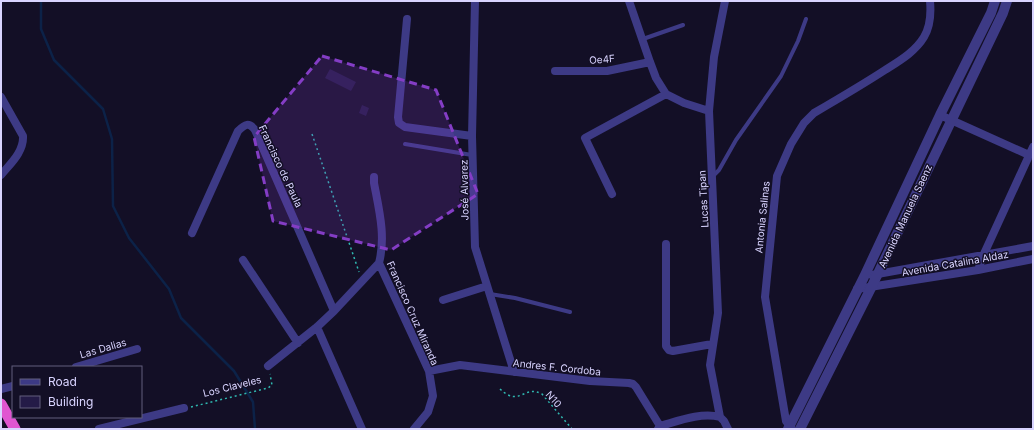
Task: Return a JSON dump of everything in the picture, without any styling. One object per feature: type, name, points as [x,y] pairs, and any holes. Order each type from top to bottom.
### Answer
[{"type":"highway","points":[[1,404],[15,429]]},
{"type":"street","name":"José Alvarez","points":[[475,1],[472,136],[475,246],[514,372]]},
{"type":"street","points":[[629,1],[656,78],[666,94],[684,104],[709,111]]},
{"type":"street","name":"Lucas Tipan","points":[[725,1],[714,57],[709,111],[718,313],[712,344],[710,365],[720,417],[728,429]]},
{"type":"street","name":"Antonia Salinas","points":[[790,428],[786,421],[765,297],[777,176],[791,144],[808,118],[904,57],[920,43],[927,31],[930,1]]},
{"type":"street","name":"Avenida Manuela Saenz","points":[[790,428],[864,277],[995,1]]},
{"type":"street","name":"Avenida Manuela Saenz","points":[[800,429],[871,288],[950,119],[1003,13],[1007,1]]},
{"type":"street","points":[[408,19],[398,117],[399,123],[405,127],[472,136]]},
{"type":"street","name":"Oe4F","points":[[555,71],[606,71],[650,62]]},
{"type":"street","points":[[612,194],[585,138],[666,94]]},
{"type":"street","points":[[1,97],[4,109],[23,136],[21,150],[1,175]]},
{"type":"street","points":[[940,115],[1031,155]]},
{"type":"street","name":"Francisco de Paula","points":[[192,233],[238,131],[247,124],[252,126],[334,311]]},
{"type":"street","points":[[978,270],[983,256],[1031,155],[1033,147]]},
{"type":"street","name":"Francisco Cruz Miranda","points":[[374,177],[382,234],[381,253],[378,263],[429,371],[433,396],[428,412],[414,429]]},
{"type":"street","points":[[666,244],[666,346],[669,350],[673,351],[712,344]]},
{"type":"street","name":"Avenida Catalina Aldaz","points":[[864,277],[1033,246]]},
{"type":"street","name":"Avenida Catalina Aldaz","points":[[857,290],[978,270],[1033,259]]},
{"type":"street","points":[[243,260],[298,343]]},
{"type":"street","name":"Los Claveles","points":[[268,366],[298,343],[334,311],[378,263]]},
{"type":"street","points":[[443,300],[488,290]]},
{"type":"street","points":[[316,327],[362,429]]},
{"type":"street","name":"Las Dalias","points":[[79,366],[136,349]]},
{"type":"street","name":"Andres F. Cordoba","points":[[429,371],[460,365],[590,381],[629,383],[633,384],[659,428]]},
{"type":"street","points":[[1,389],[12,386]]},
{"type":"street","points":[[99,429],[184,408]]},
{"type":"street","points":[[659,428],[691,418],[714,416],[720,417]]},
{"type":"lane","points":[[712,178],[719,170],[736,140],[781,76],[798,41],[806,19]]},
{"type":"lane","points":[[642,39],[683,25]]},
{"type":"lane","points":[[405,144],[473,155]]},
{"type":"lane","points":[[488,290],[570,312]]},
{"type":"path","points":[[312,134],[362,279]]},
{"type":"path","name":"Los Claveles","points":[[184,408],[263,389],[272,385],[268,366]]},
{"type":"path","name":"N10","points":[[500,389],[505,394],[517,398],[524,394],[537,392],[542,394],[572,429]]},
{"type":"highlighted area","points":[[322,56],[436,90],[478,194],[391,250],[273,221],[254,137]]},
{"type":"building","points":[[330,69],[356,82],[351,91],[325,78]]},
{"type":"building","points":[[362,105],[369,108],[366,116],[359,113]]},
{"type":"waterway","points":[[41,1],[41,29],[54,60],[103,109],[112,139],[113,206],[129,238],[169,289],[181,318],[234,371],[253,402],[255,429]]}]
